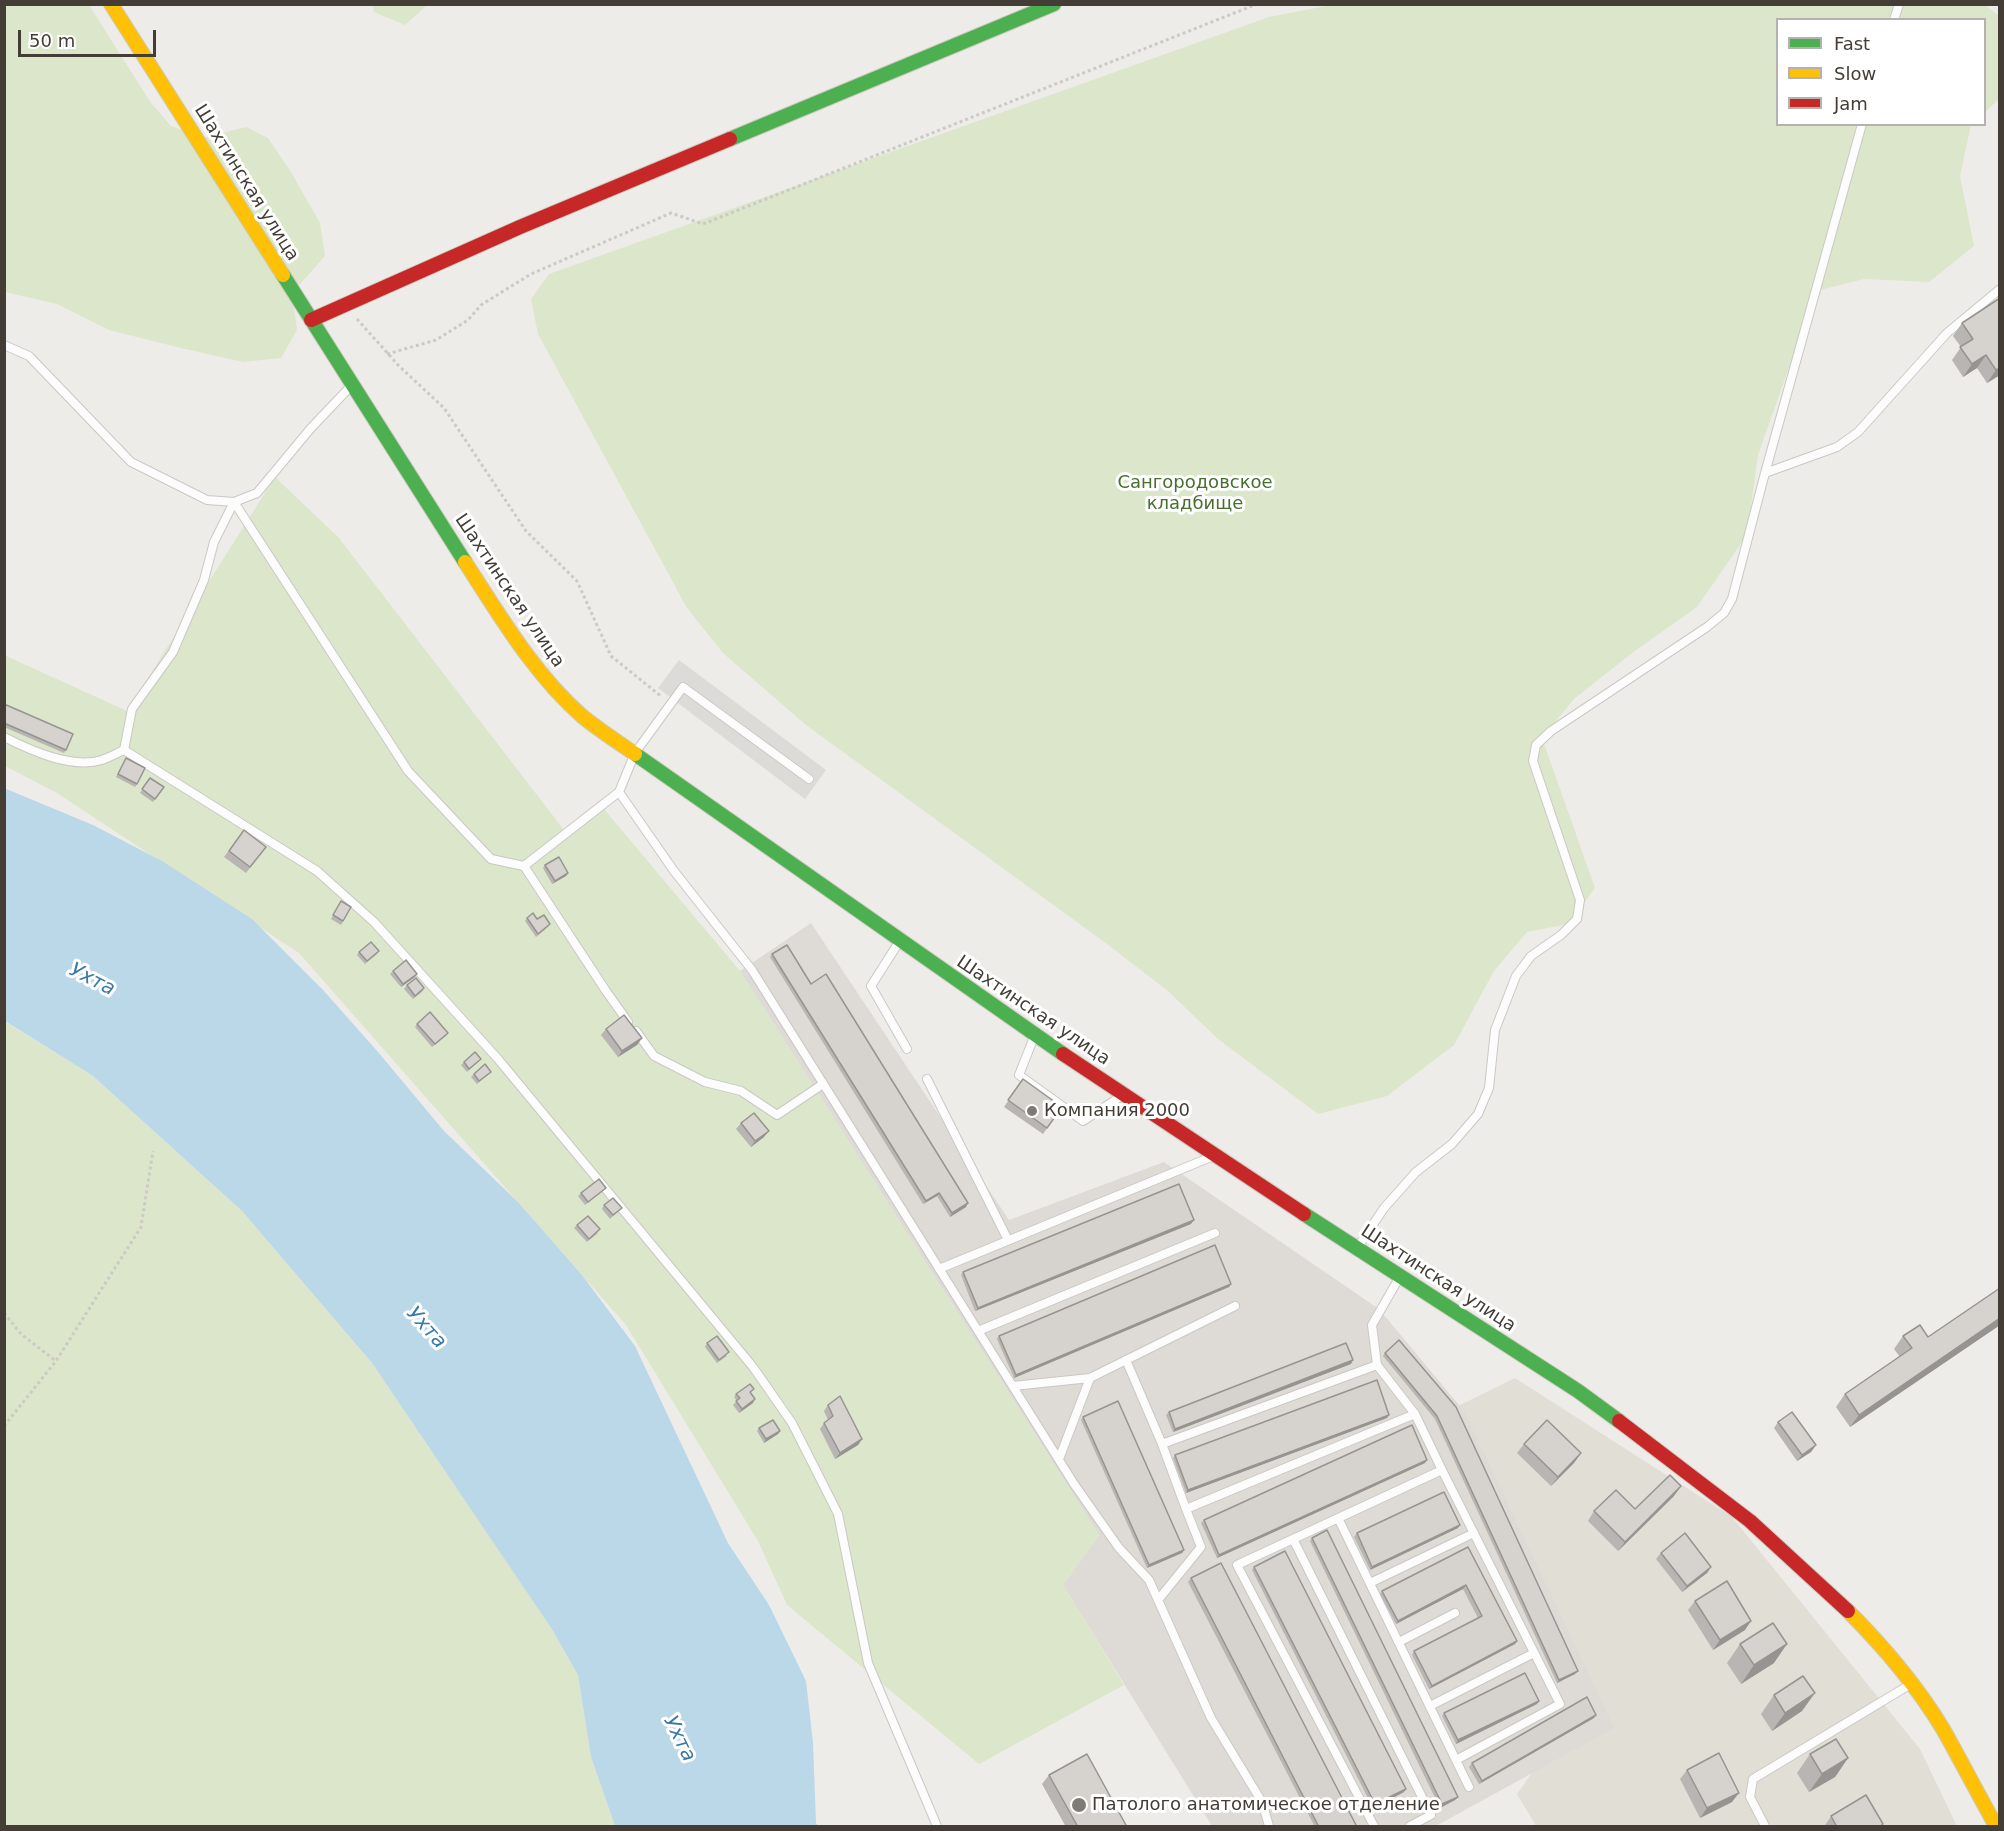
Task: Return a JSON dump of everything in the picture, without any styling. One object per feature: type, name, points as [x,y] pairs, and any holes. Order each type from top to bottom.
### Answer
[{"type":"street","name":"Шахтинская улица","points":[[111,4],[504,623],[548,682],[583,717],[1035,1036],[1215,1156],[1578,1391],[1666,1455],[1750,1521],[1826,1589],[1868,1631],[1912,1683],[1942,1728],[1996,1827]]},
{"type":"street","points":[[311,320],[553,213],[1054,4]]},
{"type":"lane","points":[[1357,1248],[1384,1208],[1416,1172],[1452,1144],[1478,1114],[1489,1088],[1495,1030],[1516,976],[1531,956],[1561,935],[1576,919],[1580,900],[1533,761],[1536,745],[1551,731],[1707,627],[1724,613],[1732,599],[1862,126]]},
{"type":"lane","points":[[1765,473],[1837,447],[1858,432],[1947,333],[2000,289]]},
{"type":"lane","points":[[4,345],[30,356],[131,462],[207,500],[234,502],[257,493],[311,428],[352,384]]},
{"type":"lane","points":[[124,750],[132,709],[173,652],[204,580],[214,542],[234,502]]},
{"type":"lane","points":[[234,502],[408,771],[491,859],[524,866],[606,991],[654,1056],[705,1082],[741,1091],[777,1114],[823,1084]]},
{"type":"lane","points":[[524,866],[619,792],[635,753],[683,687],[809,779]]},
{"type":"lane","points":[[4,737],[40,755],[77,762],[101,760],[124,750]]},
{"type":"lane","points":[[124,750],[317,871],[374,922],[498,1059],[753,1367],[792,1423],[838,1514],[868,1663],[937,1827]]},
{"type":"lane","points":[[619,792],[674,870],[752,970],[1059,1459],[1119,1548],[1149,1581],[1211,1718],[1262,1802],[1269,1827]]},
{"type":"lane","points":[[900,941],[871,986],[907,1049]]},
{"type":"lane","points":[[1035,1036],[1018,1075],[1083,1121],[1125,1094]]},
{"type":"lane","points":[[927,1078],[1008,1240]]},
{"type":"lane","points":[[939,1269],[1215,1156]]},
{"type":"lane","points":[[978,1331],[1215,1233]]},
{"type":"lane","points":[[1400,1276],[1372,1326],[1377,1365],[1415,1414],[1560,1704],[1456,1760]]},
{"type":"lane","points":[[1013,1386],[1090,1378],[1236,1306]]},
{"type":"lane","points":[[1126,1360],[1162,1444],[1201,1547],[1158,1600]]},
{"type":"lane","points":[[1162,1444],[1377,1365]]},
{"type":"lane","points":[[1059,1459],[1090,1378]]},
{"type":"lane","points":[[1186,1509],[1415,1414]]},
{"type":"lane","points":[[1374,1827],[1237,1565],[1442,1470]]},
{"type":"lane","points":[[1338,1518],[1469,1786]]},
{"type":"lane","points":[[1370,1583],[1474,1533]]},
{"type":"lane","points":[[1293,1539],[1431,1815],[1410,1827]]},
{"type":"lane","points":[[1398,1642],[1455,1613]]},
{"type":"lane","points":[[1430,1706],[1534,1653]]},
{"type":"lane","points":[[1765,1827],[1750,1797],[1753,1779],[1912,1683]]},
{"type":"path","points":[[387,354],[436,340],[468,320],[481,305],[531,274],[671,213],[703,224],[1257,4]]},
{"type":"path","points":[[345,306],[387,354],[444,408],[525,531],[577,581],[611,656],[671,704]]},
{"type":"path","points":[[4,1426],[56,1361],[141,1227],[153,1151]]},
{"type":"path","points":[[4,1313],[21,1334],[56,1361]]},
{"type":"shaded area","points":[[679,660],[826,770],[805,799],[658,688]]},
{"type":"shaded area","points":[[811,923],[1009,1220],[1164,1162],[1379,1309],[1464,1411],[1614,1728],[1436,1826],[1212,1826],[1063,1585],[1099,1535],[740,971]]},
{"type":"shaded area","points":[[1515,1378],[1732,1517],[1920,1749],[1957,1826],[1536,1826],[1517,1794],[1588,1692],[1458,1406]]},
{"type":"green space","points":[[424,4],[425,7],[405,25],[374,12],[372,5]]},
{"type":"green space","name":"Сангородовское кладбище","points":[[1984,4],[1999,16],[1999,99],[1986,111],[1986,18],[1776,18],[1776,126],[1971,126],[1960,176],[1974,246],[1929,282],[1864,279],[1816,291],[1758,455],[1747,535],[1697,607],[1632,653],[1574,699],[1542,738],[1595,888],[1568,924],[1527,932],[1494,971],[1454,1045],[1387,1096],[1318,1114],[1218,1039],[1168,991],[1103,941],[806,725],[723,653],[687,608],[538,334],[531,299],[549,274],[1269,17],[1331,5]]},
{"type":"green space","points":[[5,5],[89,5],[151,103],[171,126],[203,138],[246,127],[268,138],[291,172],[320,223],[325,256],[292,293],[297,330],[281,358],[243,362],[177,347],[109,330],[57,304],[5,292]]},
{"type":"green space","points":[[275,477],[339,538],[564,830],[599,803],[740,971],[1099,1535],[1063,1585],[1124,1685],[979,1764],[787,1605],[758,1541],[626,1325],[299,953],[57,793],[5,766],[4,655],[127,711]]},
{"type":"green space","points":[[4,1021],[93,1076],[242,1211],[372,1363],[553,1631],[578,1675],[591,1757],[615,1826],[5,1826]]},
{"type":"water","name":"Ухта","points":[[4,788],[93,825],[162,861],[252,919],[323,990],[444,1131],[518,1202],[582,1275],[635,1346],[728,1543],[769,1605],[806,1681],[813,1743],[816,1823],[818,1826],[615,1826],[591,1757],[578,1675],[553,1631],[372,1363],[242,1211],[93,1076],[5,1021]]},
{"type":"building","points":[[2000,298],[2000,368],[1996,370],[1986,355],[1972,364],[1960,347],[1973,339],[1962,323]]},
{"type":"building","points":[[4,704],[73,734],[66,750],[4,723]]},
{"type":"building","points":[[126,758],[145,768],[137,784],[118,774]]},
{"type":"building","points":[[150,778],[164,787],[155,799],[142,789]]},
{"type":"building","points":[[244,830],[266,847],[250,867],[229,851]]},
{"type":"building","points":[[559,857],[568,873],[555,881],[545,865]]},
{"type":"building","points":[[341,901],[351,907],[343,921],[333,915]]},
{"type":"building","points":[[533,913],[537,919],[544,915],[550,924],[538,934],[527,918]]},
{"type":"building","points":[[371,942],[379,951],[367,961],[359,952]]},
{"type":"building","points":[[787,945],[811,984],[826,974],[968,1203],[952,1213],[939,1193],[926,1201],[772,954]]},
{"type":"building","points":[[406,960],[417,974],[403,984],[393,971]]},
{"type":"building","points":[[416,978],[424,988],[415,996],[407,985]]},
{"type":"building","points":[[430,1012],[448,1033],[435,1044],[417,1024]]},
{"type":"building","points":[[624,1015],[642,1038],[622,1051],[606,1029]]},
{"type":"building","points":[[475,1052],[481,1059],[469,1069],[464,1062]]},
{"type":"building","points":[[485,1064],[491,1072],[479,1081],[474,1074]]},
{"type":"building","points":[[1023,1079],[1062,1107],[1047,1128],[1008,1100]]},
{"type":"building","points":[[754,1113],[769,1131],[755,1141],[741,1123]]},
{"type":"building","points":[[599,1179],[606,1188],[588,1202],[581,1193]]},
{"type":"building","points":[[1179,1184],[1194,1220],[978,1308],[963,1272]]},
{"type":"building","points":[[613,1198],[622,1208],[613,1215],[604,1205]]},
{"type":"building","points":[[588,1216],[600,1229],[589,1239],[577,1225]]},
{"type":"building","points":[[1215,1245],[1231,1284],[1016,1375],[999,1336]]},
{"type":"building","points":[[2000,1288],[2000,1318],[1859,1415],[1845,1394],[1912,1348],[1903,1336],[1920,1325],[1928,1337]]},
{"type":"building","points":[[717,1336],[729,1352],[719,1360],[707,1343]]},
{"type":"building","points":[[1399,1340],[1456,1407],[1578,1671],[1559,1680],[1437,1416],[1385,1353]]},
{"type":"building","points":[[1346,1343],[1353,1360],[1175,1429],[1169,1412]]},
{"type":"building","points":[[1377,1380],[1389,1415],[1188,1490],[1175,1455]]},
{"type":"building","points":[[750,1384],[754,1389],[750,1392],[755,1399],[742,1409],[736,1401],[740,1398],[736,1394]]},
{"type":"building","points":[[840,1396],[862,1439],[840,1453],[824,1423],[833,1416],[828,1405]]},
{"type":"building","points":[[1118,1401],[1184,1550],[1149,1565],[1083,1417]]},
{"type":"building","points":[[1792,1412],[1816,1445],[1802,1455],[1778,1422]]},
{"type":"building","points":[[773,1420],[780,1431],[766,1439],[759,1428]]},
{"type":"building","points":[[1547,1420],[1581,1453],[1558,1477],[1524,1444]]},
{"type":"building","points":[[1412,1425],[1427,1460],[1219,1555],[1204,1520]]},
{"type":"building","points":[[1670,1475],[1681,1486],[1625,1542],[1594,1511],[1616,1490],[1635,1509]]},
{"type":"building","points":[[1444,1492],[1460,1525],[1372,1567],[1357,1533]]},
{"type":"building","points":[[1327,1530],[1458,1797],[1442,1804],[1312,1538]]},
{"type":"building","points":[[1685,1533],[1711,1567],[1687,1586],[1661,1553]]},
{"type":"building","points":[[1468,1547],[1517,1641],[1432,1686],[1414,1651],[1482,1616],[1466,1585],[1398,1621],[1382,1591]]},
{"type":"building","points":[[1285,1551],[1406,1789],[1375,1804],[1254,1567]]},
{"type":"building","points":[[1221,1563],[1357,1827],[1319,1827],[1191,1578]]},
{"type":"building","points":[[1727,1581],[1751,1621],[1720,1640],[1695,1601]]},
{"type":"building","points":[[1773,1623],[1787,1644],[1754,1665],[1740,1644]]},
{"type":"building","points":[[1525,1673],[1539,1701],[1458,1740],[1444,1713]]},
{"type":"building","points":[[1803,1676],[1815,1693],[1785,1713],[1774,1695]]},
{"type":"building","points":[[1587,1697],[1596,1715],[1482,1781],[1472,1763]]},
{"type":"building","points":[[1836,1739],[1848,1758],[1822,1774],[1810,1754]]},
{"type":"building","points":[[1719,1753],[1739,1793],[1707,1808],[1687,1770]]},
{"type":"building","name":"Патолого анатомическое отделение","points":[[1087,1754],[1127,1827],[1078,1827],[1049,1775]]},
{"type":"building","points":[[1866,1795],[1883,1824],[1879,1827],[1837,1827],[1831,1816]]},
{"type":"traffic: fast","points":[[730,139],[1054,4]]},
{"type":"traffic: fast","points":[[283,275],[465,562]]},
{"type":"traffic: fast","points":[[635,754],[1063,1054]]},
{"type":"traffic: fast","points":[[1304,1214],[1578,1391],[1619,1421]]},
{"type":"traffic: slow","points":[[111,4],[283,275]]},
{"type":"traffic: slow","points":[[465,562],[519,644],[548,682],[582,716],[635,754]]},
{"type":"traffic: slow","points":[[1848,1611],[1887,1652],[1922,1697],[1943,1729],[1996,1826]]},
{"type":"traffic: jam","points":[[311,320],[520,227],[730,139]]},
{"type":"traffic: jam","points":[[1063,1054],[1304,1214]]},
{"type":"traffic: jam","points":[[1619,1421],[1750,1521],[1848,1611]]},
{"type":"place","name":"Компания 2000","points":[[1032,1111]]},
{"type":"place","name":"Патолого анатомическое отделение","points":[[1079,1805]]}]
